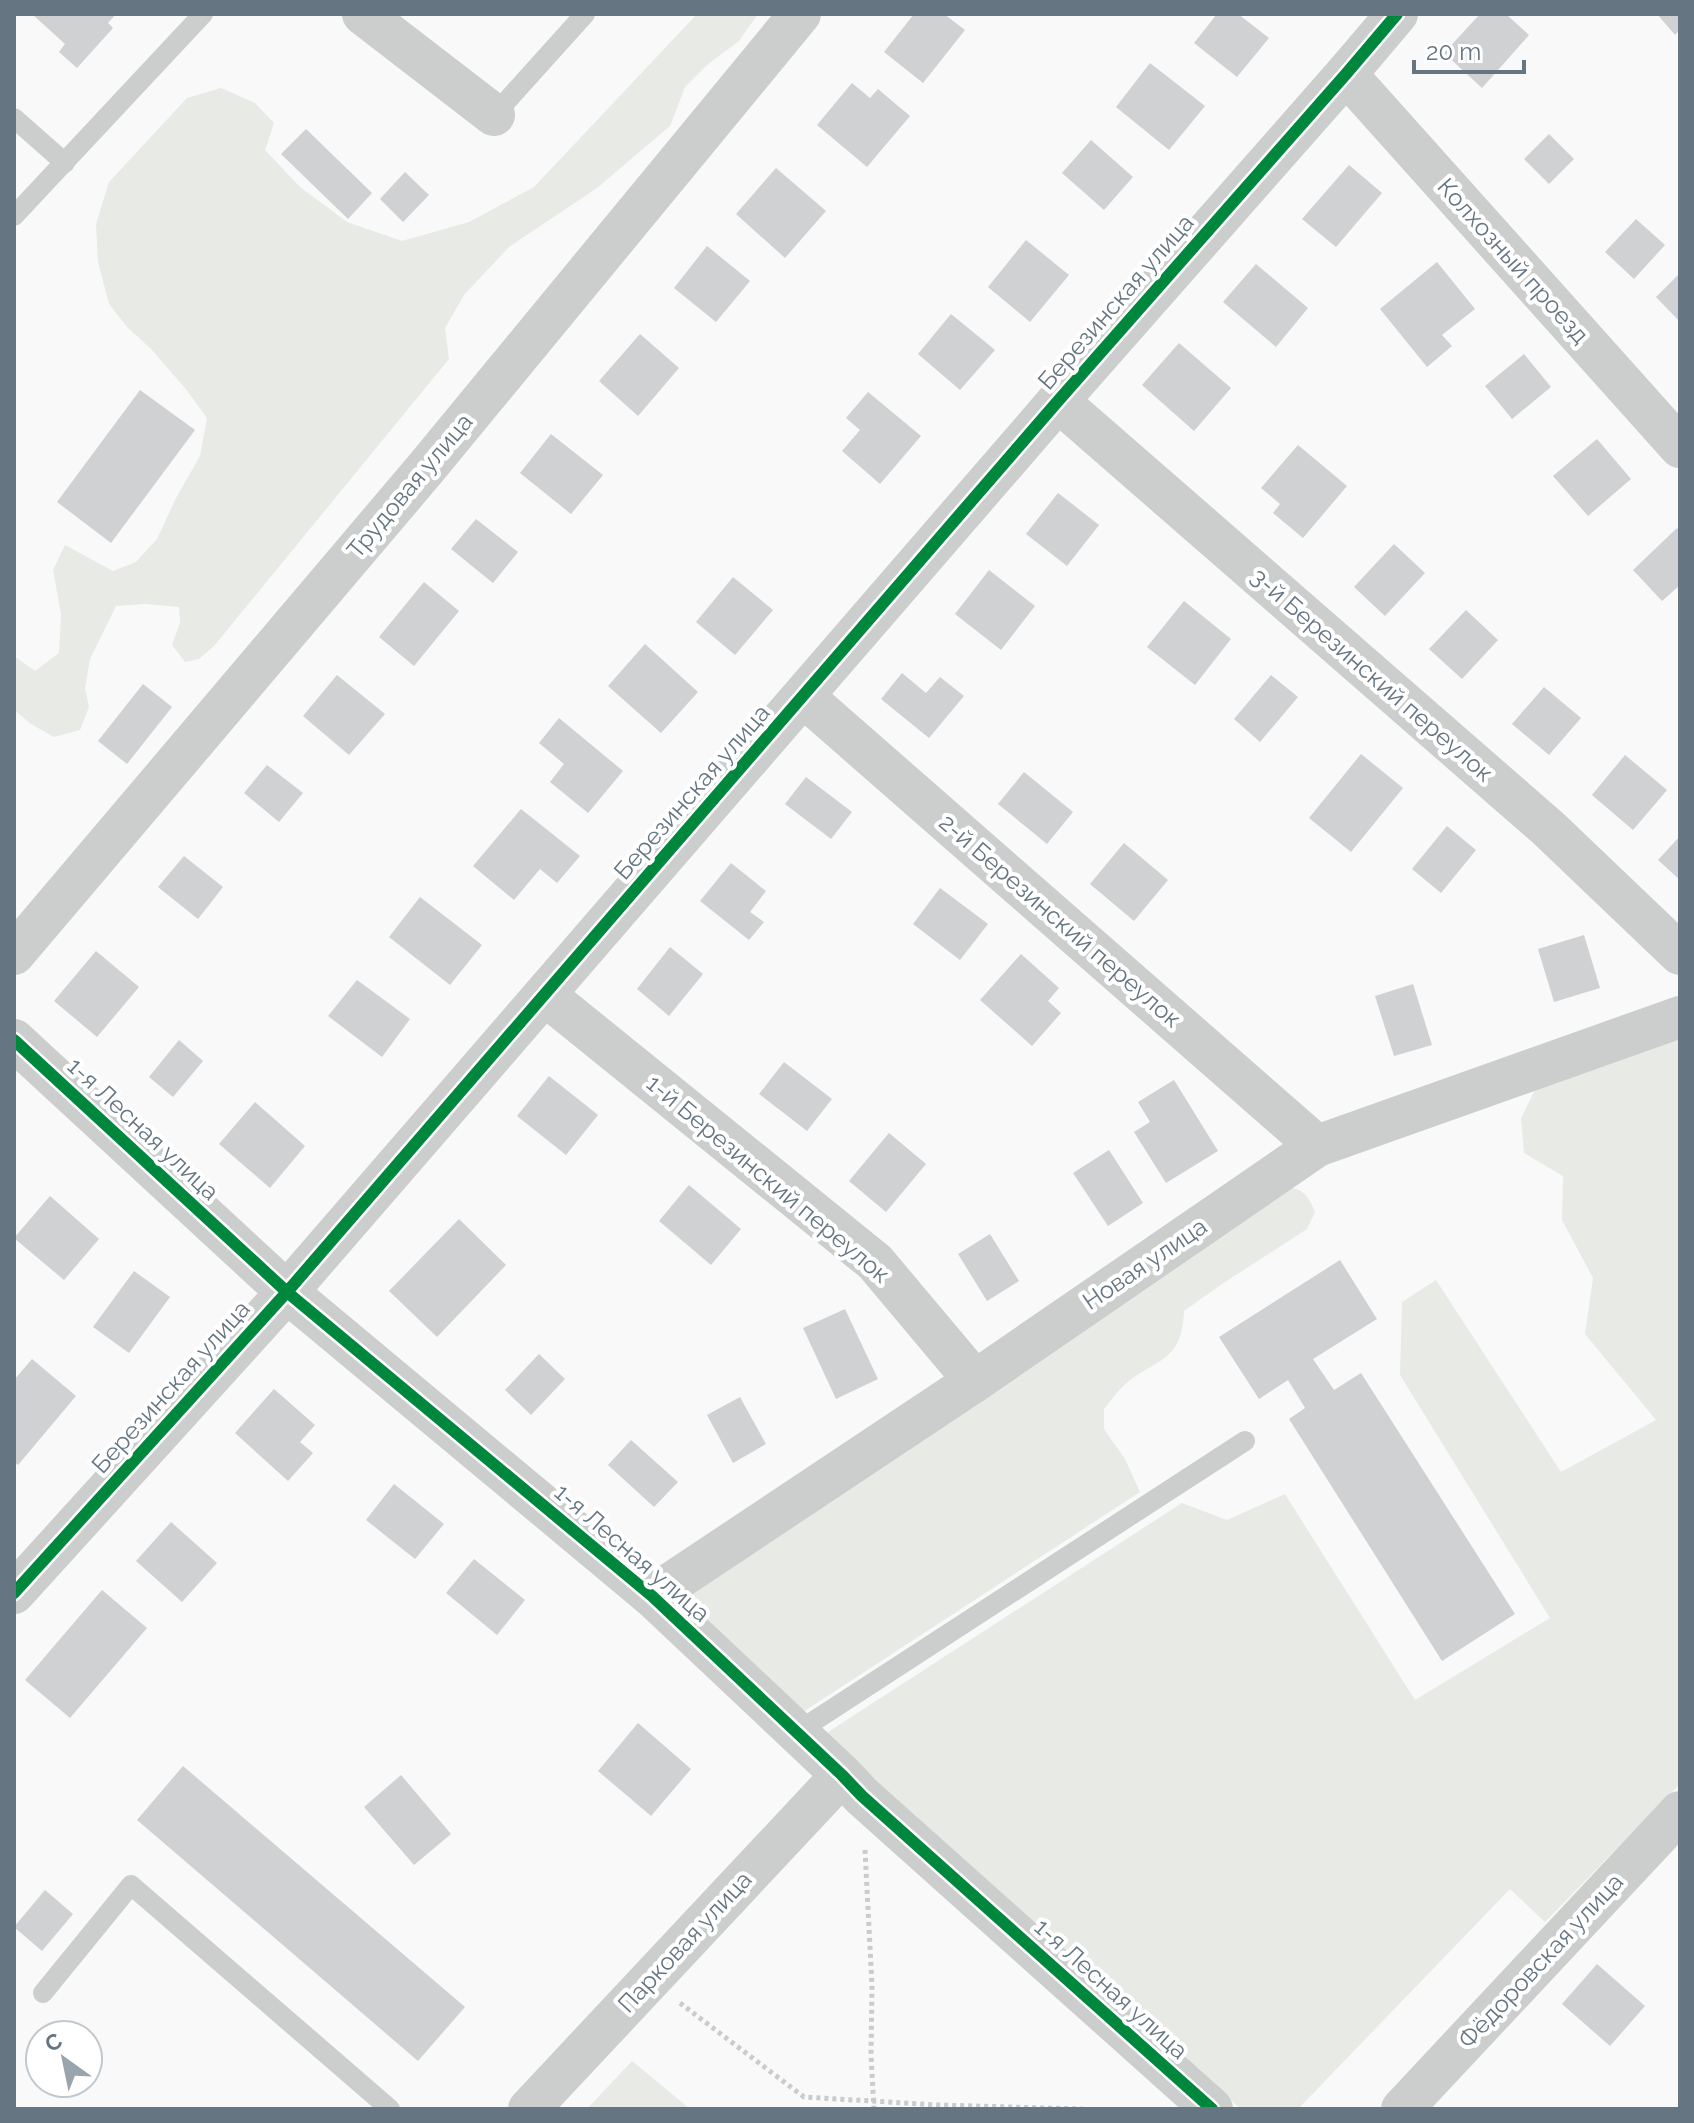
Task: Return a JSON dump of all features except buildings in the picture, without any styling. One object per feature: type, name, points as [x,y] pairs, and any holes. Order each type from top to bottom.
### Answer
[{"type":"street","points":[[363,14],[494,115]]},
{"type":"street","name":"Трудовая улица","points":[[14,954],[426,468],[800,14]]},
{"type":"street","name":"Березинская улица","points":[[14,1593],[287,1292],[1397,14]]},
{"type":"street","name":"Колхозный проезд","points":[[1346,74],[1680,447]]},
{"type":"street","name":"3-й Березинский переулок","points":[[1058,401],[1548,828],[1680,954]]},
{"type":"street","name":"2-й Березинский переулок","points":[[804,697],[1317,1146]]},
{"type":"street","name":"1-й Березинский переулок","points":[[545,995],[875,1262],[975,1381]]},
{"type":"street","name":"Новая улица","points":[[652,1596],[975,1381],[1317,1146],[1680,1017]]},
{"type":"street","name":"1-я Лесная улица","points":[[14,1040],[287,1292],[652,1596],[852,1785],[1212,2109]]},
{"type":"street","name":"Парковая улица","points":[[529,2109],[649,1979],[852,1785]]},
{"type":"street","name":"Фёдоровская улица","points":[[1402,2109],[1680,1812]]},
{"type":"lane","points":[[14,216],[203,14]]},
{"type":"lane","points":[[494,115],[585,14]]},
{"type":"lane","points":[[14,118],[65,163]]},
{"type":"lane","points":[[797,1732],[1245,1441]]},
{"type":"lane","points":[[43,1993],[131,1885],[390,2109]]},
{"type":"path","points":[[852,1785],[872,1986],[874,2109]]},
{"type":"path","points":[[649,1979],[804,2097],[1083,2109]]},
{"type":"shaded area","points":[[697,14],[758,14],[739,41],[707,65],[685,87],[670,126],[597,188],[509,247],[464,295],[445,328],[449,359],[214,646],[199,659],[185,662],[172,645],[180,623],[179,607],[145,604],[116,606],[90,659],[85,688],[89,707],[80,730],[54,737],[14,710],[14,656],[35,671],[59,653],[61,614],[53,570],[65,545],[113,571],[136,562],[157,539],[200,456],[207,418],[185,388],[109,304],[98,262],[96,224],[109,182],[187,98],[221,88],[255,103],[274,123],[265,150],[300,187],[347,222],[402,241],[469,222],[534,187]]},
{"type":"shaded area","points":[[1680,1035],[1680,1784],[1545,1922],[1510,1889],[1298,2109],[1241,2109],[825,1734],[1182,1503],[1227,1520],[1285,1494],[1415,1700],[1550,1618],[1400,1375],[1402,1302],[1436,1280],[1561,1472],[1656,1420],[1585,1334],[1593,1278],[1562,1220],[1563,1176],[1524,1153],[1521,1118],[1537,1086]]},
{"type":"shaded area","points":[[1288,1188],[1302,1192],[1313,1207],[1315,1212],[1307,1229],[1184,1311],[1175,1347],[1126,1383],[1104,1409],[1104,1429],[1125,1459],[1140,1492],[803,1712],[681,1600]]},
{"type":"shaded area","points":[[632,2061],[690,2109],[587,2109]]},
{"type":"cycle path","points":[[14,1593],[287,1292],[1397,14]]},
{"type":"cycle path","points":[[14,1040],[287,1292],[652,1596],[862,1796],[1212,2109]]}]
